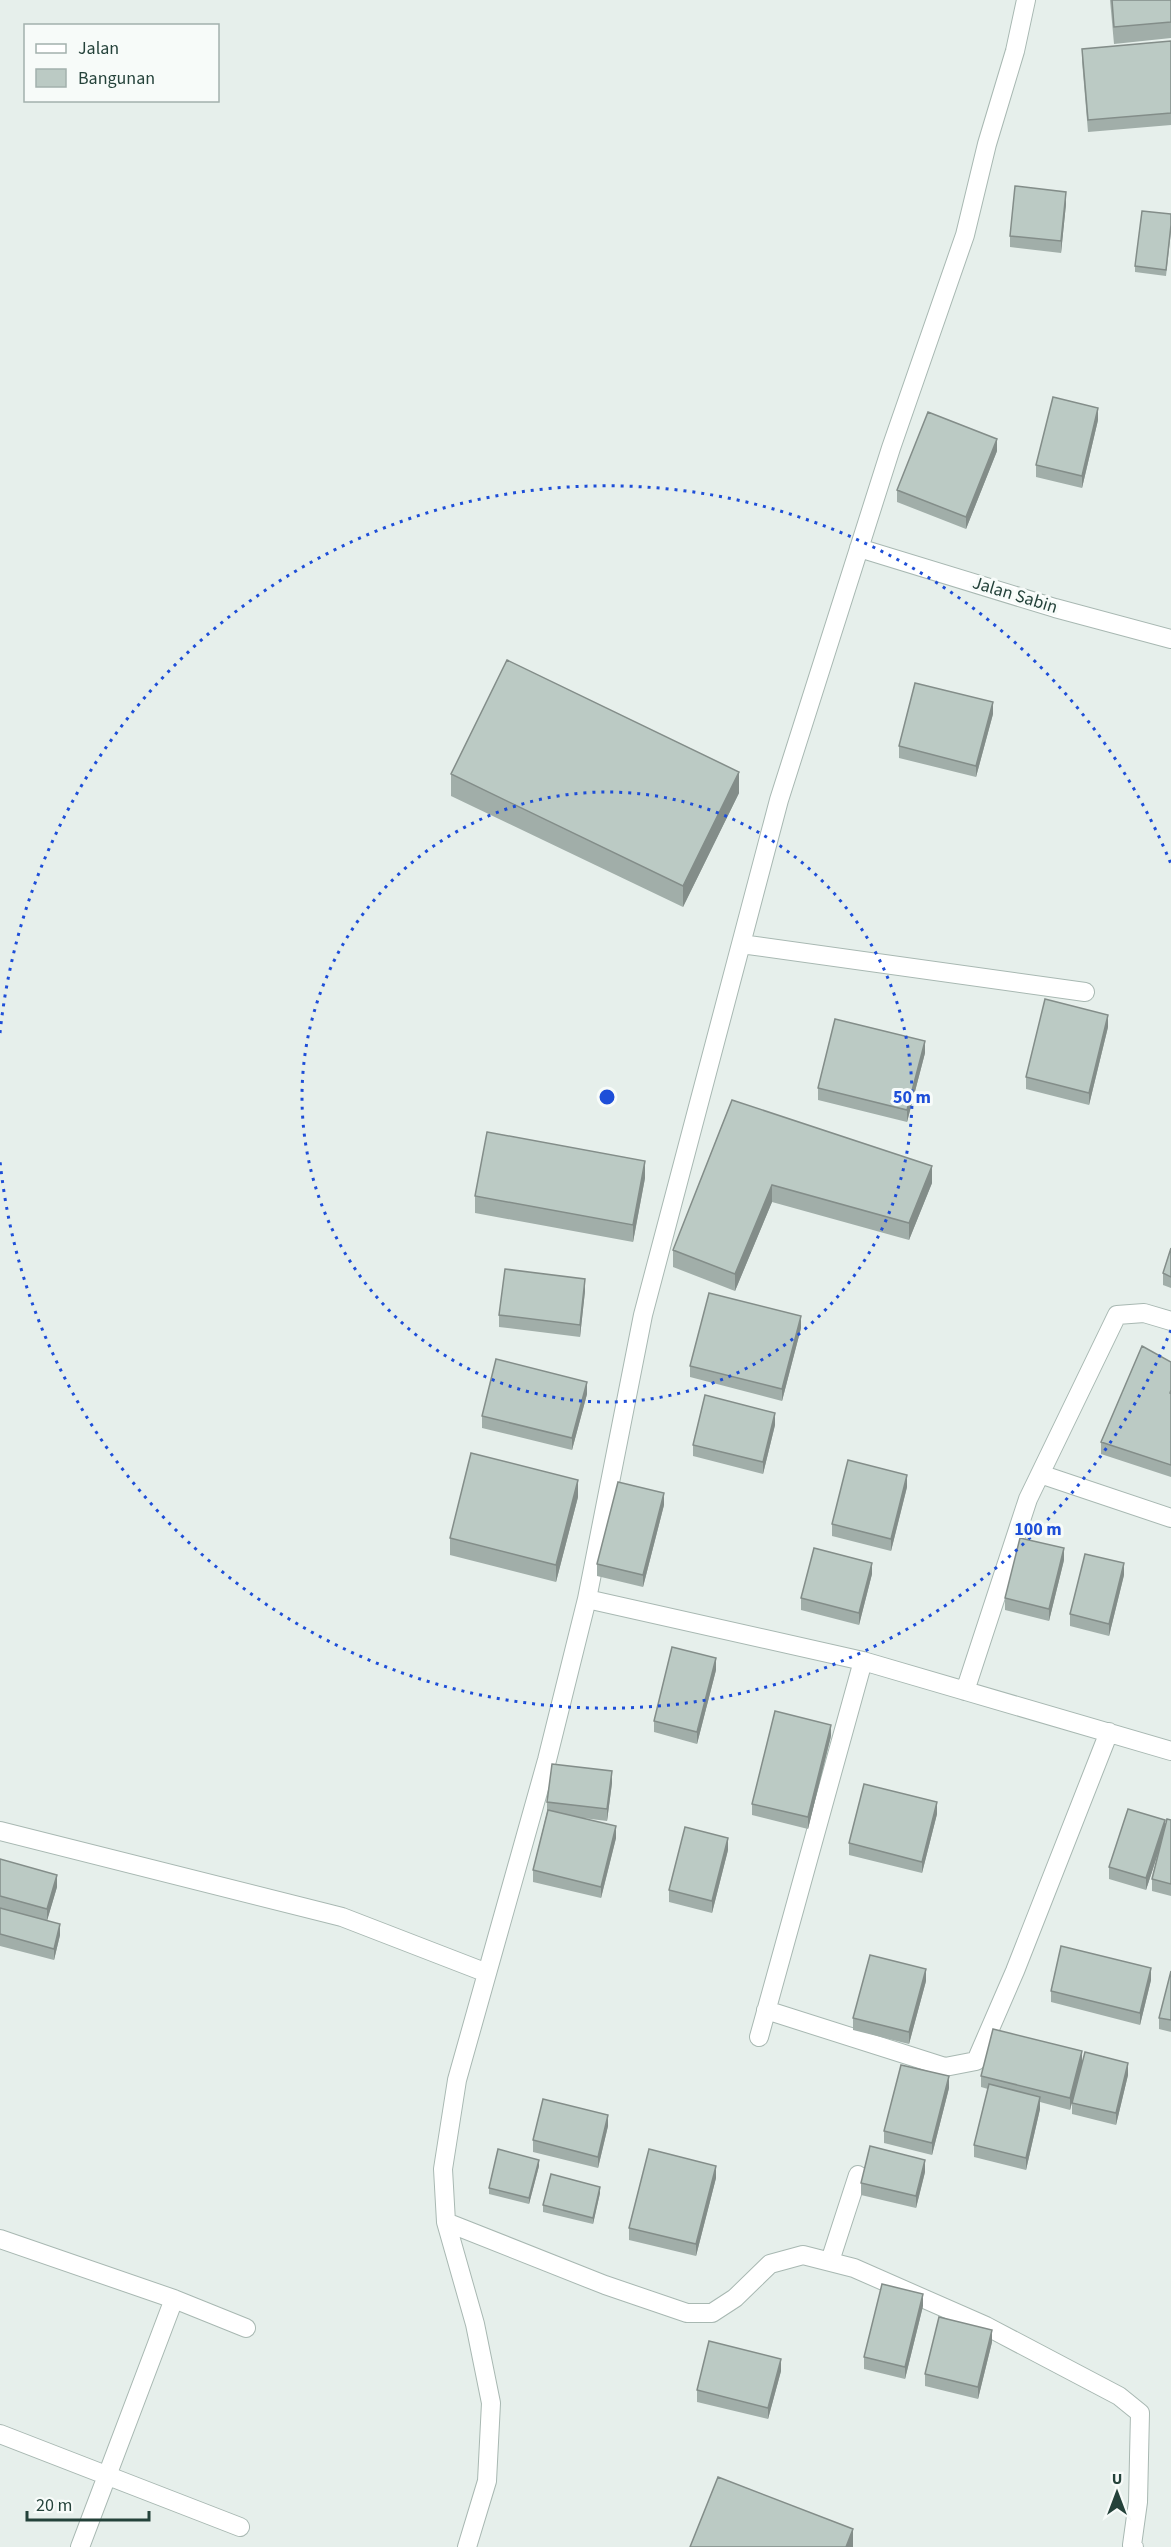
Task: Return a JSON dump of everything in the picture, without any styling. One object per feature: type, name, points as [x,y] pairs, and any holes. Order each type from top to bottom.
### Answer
[{"type":"street","points":[[467,2547],[487,2481],[491,2403],[475,2324],[446,2222],[443,2169],[457,2080],[548,1760],[587,1599],[643,1315],[779,800],[891,448],[965,235],[1026,0]]},
{"type":"street","name":"Jalan Sabin","points":[[860,549],[1055,608],[1171,639]]},
{"type":"street","points":[[741,944],[1085,992]]},
{"type":"street","points":[[965,1691],[1028,1499],[1117,1315],[1144,1313],[1171,1321]]},
{"type":"street","points":[[1040,1474],[1171,1518]]},
{"type":"street","points":[[587,1599],[863,1661],[1171,1751]]},
{"type":"street","points":[[759,2037],[863,1661]]},
{"type":"street","points":[[766,2010],[945,2067],[976,2061],[1015,1971],[1109,1732]]},
{"type":"street","points":[[0,1831],[342,1917],[487,1973]]},
{"type":"street","points":[[830,2261],[858,2175]]},
{"type":"street","points":[[446,2222],[605,2285],[687,2313],[712,2313],[735,2298],[770,2264],[803,2255],[854,2268],[986,2326],[1119,2396],[1140,2413],[1141,2444],[1132,2545],[1134,2547]]},
{"type":"street","points":[[0,2239],[174,2299],[246,2328]]},
{"type":"street","points":[[80,2547],[174,2299]]},
{"type":"street","points":[[0,2434],[240,2527]]},
{"type":"building","points":[[1112,0],[1171,0],[1171,22],[1114,27]]},
{"type":"building","points":[[1171,41],[1171,113],[1088,120],[1082,49]]},
{"type":"building","points":[[1015,186],[1066,192],[1061,241],[1010,236]]},
{"type":"building","points":[[1142,211],[1171,214],[1166,270],[1135,266]]},
{"type":"building","points":[[1053,397],[1098,408],[1082,476],[1036,465]]},
{"type":"building","points":[[928,412],[997,439],[966,517],[897,490]]},
{"type":"building","points":[[507,660],[739,772],[683,886],[451,774]]},
{"type":"building","points":[[915,683],[993,702],[976,766],[899,746]]},
{"type":"building","points":[[1045,999],[1108,1015],[1089,1093],[1026,1077]]},
{"type":"building","points":[[835,1019],[925,1041],[907,1110],[818,1088]]},
{"type":"building","points":[[732,1100],[932,1166],[909,1223],[772,1185],[735,1274],[673,1250]]},
{"type":"building","points":[[487,1132],[645,1161],[633,1225],[475,1196]]},
{"type":"building","points":[[1171,1248],[1171,1277],[1163,1273]]},
{"type":"building","points":[[505,1269],[585,1279],[580,1325],[499,1315]]},
{"type":"building","points":[[709,1293],[801,1316],[782,1389],[690,1366]]},
{"type":"building","points":[[1142,1346],[1171,1362],[1171,1465],[1101,1442]]},
{"type":"building","points":[[496,1359],[587,1382],[572,1438],[482,1416]]},
{"type":"building","points":[[705,1395],[775,1413],[763,1462],[693,1445]]},
{"type":"building","points":[[471,1453],[578,1480],[556,1565],[450,1538]]},
{"type":"building","points":[[848,1460],[907,1475],[891,1539],[832,1524]]},
{"type":"building","points":[[618,1482],[664,1493],[643,1575],[597,1564]]},
{"type":"building","points":[[1020,1538],[1064,1548],[1049,1609],[1005,1598]]},
{"type":"building","points":[[814,1548],[872,1563],[859,1613],[801,1598]]},
{"type":"building","points":[[1085,1554],[1124,1563],[1109,1624],[1070,1614]]},
{"type":"building","points":[[672,1647],[716,1658],[697,1732],[654,1721]]},
{"type":"building","points":[[775,1711],[831,1725],[808,1817],[752,1804]]},
{"type":"building","points":[[552,1764],[612,1771],[607,1809],[547,1802]]},
{"type":"building","points":[[864,1784],[937,1802],[922,1862],[849,1843]]},
{"type":"building","points":[[1128,1809],[1165,1820],[1146,1878],[1109,1867]]},
{"type":"building","points":[[548,1810],[616,1826],[601,1887],[533,1870]]},
{"type":"building","points":[[1167,1819],[1171,1820],[1171,1884],[1152,1879]]},
{"type":"building","points":[[685,1827],[728,1838],[712,1901],[669,1890]]},
{"type":"building","points":[[0,1859],[57,1875],[47,1909],[0,1896]]},
{"type":"building","points":[[0,1908],[60,1924],[54,1949],[0,1934]]},
{"type":"building","points":[[1061,1946],[1151,1968],[1140,2013],[1051,1991]]},
{"type":"building","points":[[870,1955],[926,1969],[909,2032],[853,2018]]},
{"type":"building","points":[[1171,1971],[1171,2020],[1159,2018]]},
{"type":"building","points":[[993,2029],[1082,2051],[1070,2098],[981,2076]]},
{"type":"building","points":[[1085,2052],[1128,2063],[1116,2113],[1072,2103]]},
{"type":"building","points":[[901,2065],[949,2076],[932,2143],[884,2131]]},
{"type":"building","points":[[989,2084],[1040,2097],[1026,2158],[974,2145]]},
{"type":"building","points":[[543,2099],[608,2115],[598,2157],[533,2140]]},
{"type":"building","points":[[870,2146],[925,2160],[916,2196],[861,2183]]},
{"type":"building","points":[[498,2149],[539,2160],[529,2198],[489,2188]]},
{"type":"building","points":[[649,2149],[716,2166],[696,2244],[629,2228]]},
{"type":"building","points":[[551,2174],[600,2187],[593,2218],[543,2205]]},
{"type":"building","points":[[882,2284],[923,2294],[905,2367],[864,2357]]},
{"type":"building","points":[[939,2317],[992,2330],[978,2387],[925,2374]]},
{"type":"building","points":[[709,2341],[781,2359],[768,2408],[697,2390]]},
{"type":"building","points":[[718,2477],[853,2529],[846,2547],[690,2547]]}]
